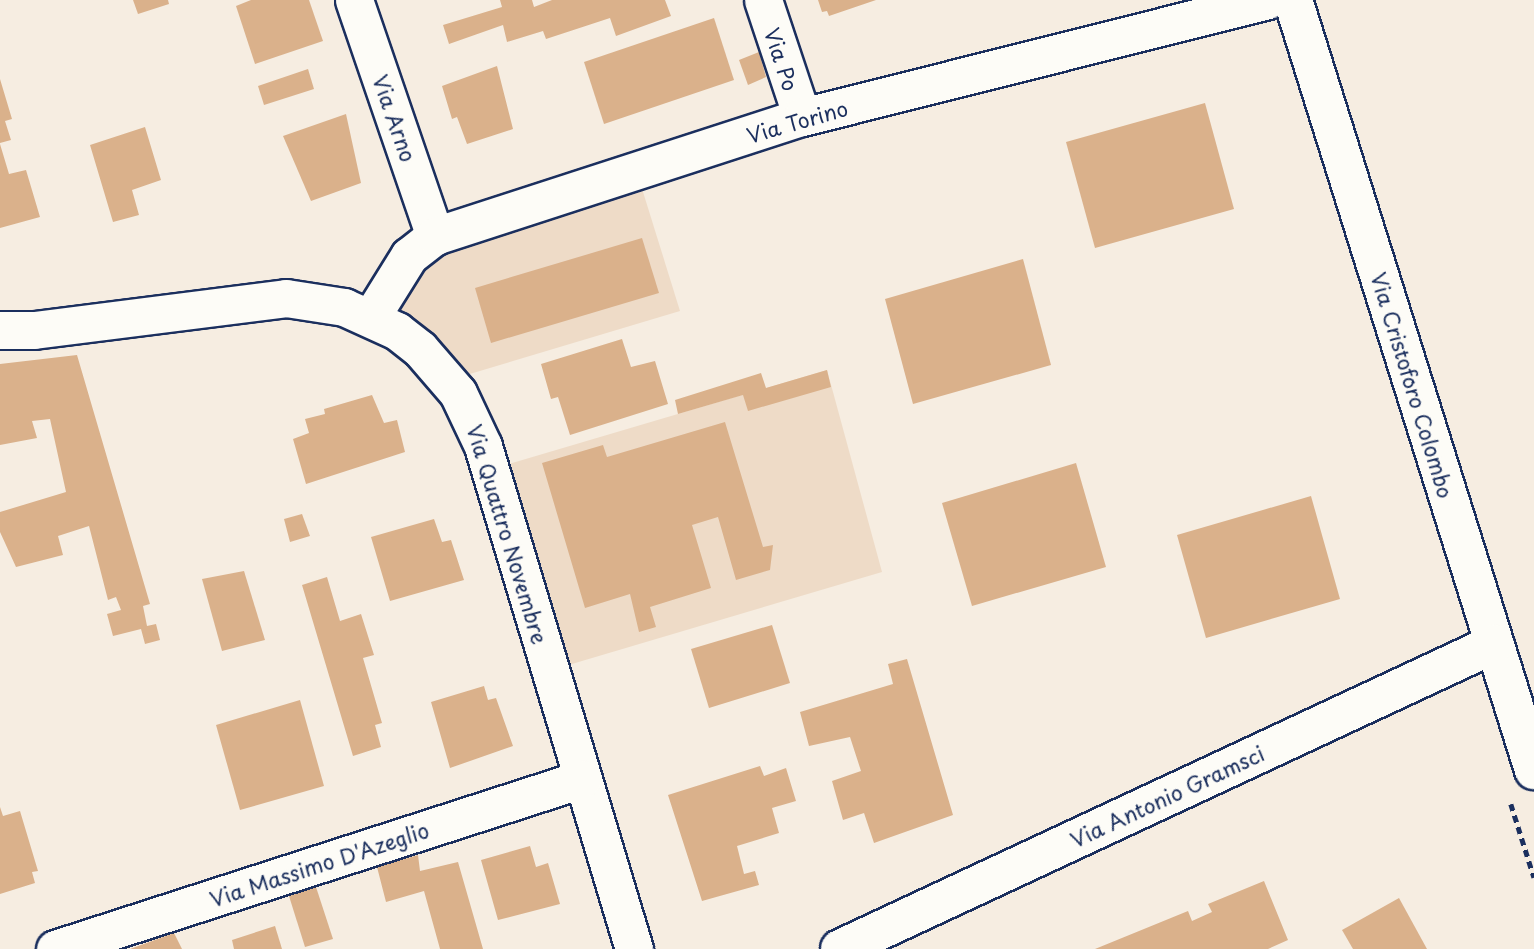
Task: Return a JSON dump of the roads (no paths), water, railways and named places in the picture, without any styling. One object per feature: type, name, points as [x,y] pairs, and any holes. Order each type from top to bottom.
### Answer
[{"type":"street","name":"Via Arno","points":[[354,0],[435,236]]},
{"type":"street","name":"Via Po","points":[[763,0],[802,117]]},
{"type":"street","name":"Via Torino","points":[[371,317],[409,256],[435,236],[802,117],[1268,0]]},
{"type":"street","name":"Via Cristoforo Colombo","points":[[1293,0],[1534,770]]},
{"type":"street","name":"Via Quattro Novembre","points":[[0,330],[34,330],[286,298],[334,304],[371,317],[397,331],[434,362],[472,419],[634,949]]},
{"type":"street","name":"Via Antonio Gramsci","points":[[841,949],[1494,644]]},
{"type":"street","name":"Via Massimo D'Azeglio","points":[[55,949],[582,779]]}]
